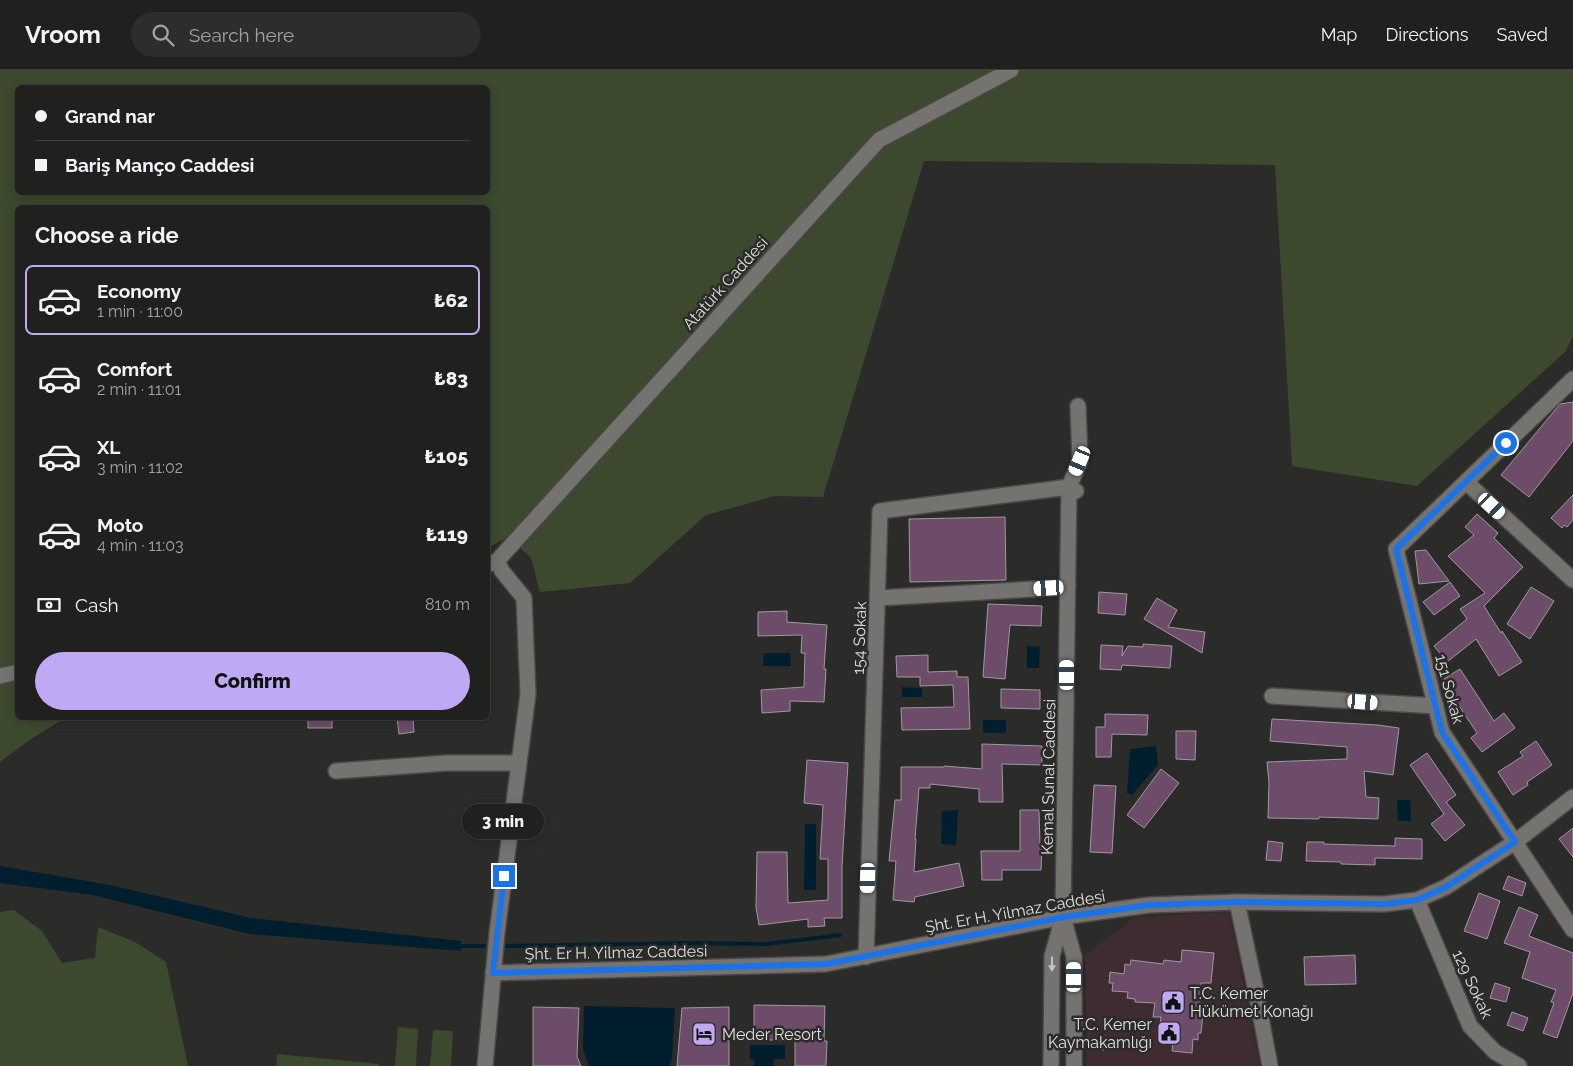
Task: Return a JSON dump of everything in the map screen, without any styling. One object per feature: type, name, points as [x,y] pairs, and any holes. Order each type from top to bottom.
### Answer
[{"type":"street","name":"Atatürk Caddesi","points":[[492,563],[879,140],[1011,70]]},
{"type":"street","points":[[1573,379],[1466,482],[1573,580]]},
{"type":"street","points":[[1073,489],[1080,461],[1078,406]]},
{"type":"street","name":"151 Sokak","points":[[1466,482],[1396,549],[1442,732],[1573,930]]},
{"type":"street","name":"Kemal Sunal Caddesi","points":[[1073,489],[1068,587],[1064,917],[1074,957],[1074,1066]]},
{"type":"street","name":"154 Sokak","points":[[866,956],[880,511],[1073,489]]},
{"type":"street","points":[[486,1066],[493,973],[528,694],[524,598],[502,571],[492,563]]},
{"type":"street","points":[[878,598],[1068,587]]},
{"type":"street","points":[[0,676],[15,673]]},
{"type":"street","points":[[1272,696],[1436,706]]},
{"type":"street","points":[[336,772],[447,763],[519,763]]},
{"type":"street","name":"Şht. Er H. Yilmaz Caddesi","points":[[493,973],[826,964],[1064,917],[1149,905],[1237,902],[1384,904],[1417,900],[1446,887],[1515,842],[1573,797]]},
{"type":"street","name":"129 Sokak","points":[[1417,900],[1470,1026],[1495,1059],[1519,1066]]},
{"type":"street","points":[[1237,902],[1270,1066]]},
{"type":"street","name":"Kemal Sunal Caddesi","points":[[1051,1066],[1052,956],[1064,917]]},
{"type":"street","points":[[1051,1030],[1074,1031]]},
{"type":"shaded area","points":[[1229,912],[1260,1066],[1087,1066],[1085,955],[1135,917]]},
{"type":"green space","points":[[0,70],[1573,70],[1573,336],[1565,352],[1417,486],[1292,466],[1275,165],[924,161],[823,497],[775,496],[706,515],[630,583],[540,592],[531,558],[509,537],[490,546],[490,205],[15,205],[15,720],[62,720],[31,739],[0,762]]},
{"type":"green space","points":[[14,910],[42,931],[62,963],[95,958],[98,927],[135,942],[166,962],[188,1066],[0,1066],[0,912]]},
{"type":"green space","points":[[398,1027],[418,1029],[416,1066],[395,1066]]},
{"type":"green space","points":[[433,1030],[453,1031],[451,1066],[430,1066]]},
{"type":"green space","points":[[277,1054],[379,1064],[379,1066],[276,1066]]},
{"type":"water","points":[[1027,646],[1040,647],[1039,668],[1027,668]]},
{"type":"water","points":[[764,653],[790,653],[791,666],[763,666]]},
{"type":"water","points":[[902,687],[922,688],[922,697],[902,697]]},
{"type":"water","points":[[983,720],[1006,720],[1006,733],[983,733]]},
{"type":"water","points":[[1156,746],[1158,765],[1132,795],[1127,793],[1130,749]]},
{"type":"water","points":[[1397,800],[1410,800],[1411,821],[1398,821]]},
{"type":"water","points":[[958,810],[956,845],[941,844],[942,811]]},
{"type":"water","points":[[805,824],[816,824],[816,890],[804,890]]},
{"type":"water","points":[[0,866],[110,885],[251,918],[461,941],[461,951],[250,934],[93,895],[0,883]]},
{"type":"water","points":[[584,1006],[675,1008],[672,1058],[669,1066],[589,1066],[583,1049]]},
{"type":"water","points":[[750,1045],[785,1045],[785,1059],[774,1059],[773,1066],[754,1066],[754,1060],[750,1059]]},
{"type":"building","points":[[1573,402],[1573,441],[1529,497],[1501,475],[1560,404]]},
{"type":"building","points":[[1573,495],[1573,520],[1567,527],[1564,525],[1562,528],[1551,518]]},
{"type":"building","points":[[1477,514],[1498,533],[1494,538],[1523,567],[1484,606],[1522,662],[1499,676],[1476,639],[1447,662],[1434,646],[1467,619],[1460,609],[1485,593],[1448,556],[1474,535],[1465,527]]},
{"type":"building","points":[[1005,517],[1006,580],[910,582],[909,519]]},
{"type":"building","points":[[1426,550],[1449,581],[1419,584],[1415,551]]},
{"type":"building","points":[[1450,582],[1460,596],[1434,615],[1423,602]]},
{"type":"building","points":[[1531,587],[1554,601],[1530,639],[1507,624]]},
{"type":"building","points":[[1099,592],[1127,594],[1125,615],[1098,613]]},
{"type":"building","points":[[1157,598],[1177,610],[1168,627],[1205,632],[1202,653],[1144,619]]},
{"type":"building","points":[[988,604],[1042,606],[1041,626],[1010,625],[1005,679],[983,677]]},
{"type":"building","points":[[787,611],[787,622],[827,625],[824,702],[790,701],[790,711],[762,713],[761,690],[804,687],[805,653],[801,653],[802,635],[758,636],[758,612]]},
{"type":"building","points":[[1143,644],[1172,646],[1170,668],[1122,665],[1121,670],[1100,669],[1101,645],[1123,646],[1122,656],[1128,646],[1143,647]]},
{"type":"building","points":[[928,655],[928,672],[957,671],[957,677],[968,677],[970,729],[902,730],[901,708],[954,707],[953,685],[920,686],[920,677],[897,677],[896,656]]},
{"type":"building","points":[[1460,669],[1494,721],[1504,713],[1515,728],[1482,752],[1471,738],[1477,733],[1442,680]]},
{"type":"building","points":[[1001,689],[1040,690],[1040,709],[1001,708]]},
{"type":"building","points":[[1105,714],[1148,715],[1147,735],[1112,734],[1111,757],[1096,757],[1096,727],[1105,727]]},
{"type":"building","points":[[1272,719],[1378,725],[1399,728],[1393,775],[1364,771],[1366,797],[1379,798],[1378,819],[1268,818],[1269,783],[1267,762],[1347,759],[1347,747],[1270,741]]},
{"type":"building","points":[[308,720],[332,720],[332,728],[308,728]]},
{"type":"building","points":[[397,720],[413,720],[414,732],[399,734]]},
{"type":"building","points":[[1176,731],[1196,731],[1195,760],[1176,759]]},
{"type":"building","points":[[1536,741],[1552,765],[1527,782],[1528,785],[1513,795],[1498,772],[1523,756],[1520,752]]},
{"type":"building","points":[[982,744],[1042,746],[1042,765],[1002,764],[1003,802],[979,802],[979,789],[930,784],[930,788],[919,788],[914,872],[959,863],[964,886],[915,897],[914,902],[893,900],[896,861],[889,861],[895,800],[901,800],[901,767],[944,766],[982,769]]},
{"type":"building","points":[[1427,753],[1456,795],[1446,802],[1465,825],[1445,841],[1431,824],[1444,814],[1410,765]]},
{"type":"building","points":[[807,760],[848,763],[842,867],[842,918],[824,918],[825,926],[808,927],[808,919],[759,925],[756,907],[757,852],[787,852],[788,903],[828,900],[828,859],[820,859],[823,805],[804,803]]},
{"type":"building","points":[[1161,769],[1179,783],[1144,828],[1127,815]]},
{"type":"building","points":[[1094,785],[1116,786],[1112,853],[1090,852]]},
{"type":"building","points":[[1020,810],[1039,810],[1040,845],[1042,845],[1041,870],[1002,870],[1002,880],[982,880],[981,851],[1020,851]]},
{"type":"building","points":[[1573,828],[1573,857],[1559,839]]},
{"type":"building","points":[[1395,838],[1422,839],[1422,859],[1375,858],[1375,865],[1306,861],[1307,842],[1395,846]]},
{"type":"building","points":[[1268,841],[1283,843],[1281,861],[1266,860]]},
{"type":"building","points":[[1508,876],[1526,883],[1522,896],[1503,889]]},
{"type":"building","points":[[1479,893],[1500,901],[1487,939],[1464,931]]},
{"type":"building","points":[[1519,907],[1538,915],[1529,936],[1573,953],[1573,993],[1557,1038],[1543,1033],[1554,1003],[1551,1002],[1556,990],[1522,978],[1530,952],[1504,943]]},
{"type":"building","name":"T.C. Kemer Hükümet Konağı","points":[[1182,950],[1214,953],[1211,983],[1201,983],[1199,1013],[1203,1013],[1201,1033],[1198,1033],[1198,1040],[1193,1039],[1192,1053],[1172,1051],[1173,1038],[1166,1038],[1166,1031],[1159,1031],[1161,1017],[1153,1017],[1155,1003],[1135,1002],[1135,999],[1127,998],[1128,992],[1112,991],[1113,983],[1109,983],[1110,972],[1124,974],[1125,964],[1130,965],[1131,960],[1163,964],[1164,960],[1181,962]]},
{"type":"building","points":[[1355,955],[1356,984],[1305,985],[1304,957]]},
{"type":"building","points":[[1495,983],[1510,988],[1506,1002],[1490,998]]},
{"type":"building","points":[[754,1005],[825,1006],[824,1041],[827,1041],[826,1066],[795,1066],[795,1040],[754,1040]]},
{"type":"building","points":[[533,1007],[579,1008],[577,1057],[581,1066],[533,1066]]},
{"type":"building","name":"Meder Resort","points":[[729,1007],[729,1066],[677,1066],[682,1008]]},
{"type":"building","points":[[1512,1012],[1528,1018],[1523,1031],[1507,1025]]},
{"type":"building","points":[[1094,1038],[1104,1039],[1104,1050],[1093,1049]]},
{"type":"waterway","points":[[507,946],[687,943],[767,944],[840,935]]},
{"type":"waterway","points":[[461,946],[484,946]]},
{"type":"place","name":"T.C. Kemer Hükümet Konağı","points":[[1173,1002]]},
{"type":"place","name":"T.C. Kemer Kaymakamlığı","points":[[1169,1033]]},
{"type":"place","name":"Meder Resort","points":[[704,1034]]},
{"type":"route","points":[[504,876],[493,973],[826,964],[1064,917],[1149,905],[1237,902],[1384,904],[1417,900],[1446,887],[1515,842],[1442,732],[1396,549],[1506,443]]}]
